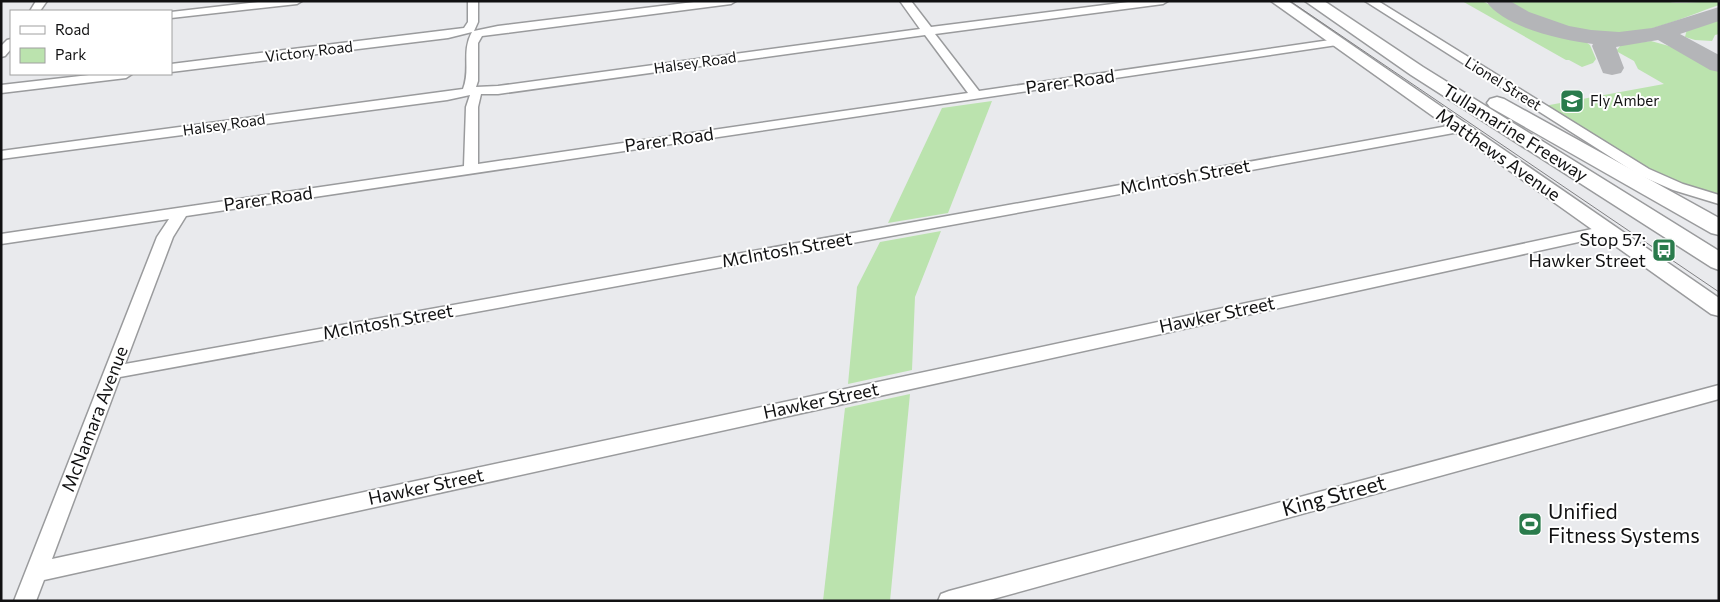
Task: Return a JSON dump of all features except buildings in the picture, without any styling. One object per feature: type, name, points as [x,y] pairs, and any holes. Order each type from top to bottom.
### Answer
[{"type":"highway","name":"Tullamarine Freeway","points":[[1313,1],[1719,244]]},
{"type":"highway","name":"Tullamarine Freeway","points":[[1332,1],[1425,69],[1719,262]]},
{"type":"highway","points":[[1425,69],[1719,228]]},
{"type":"highway","points":[[1425,69],[1719,275]]},
{"type":"main road","name":"Matthews Avenue","points":[[1278,1],[1719,309]]},
{"type":"street","points":[[172,15],[297,1]]},
{"type":"street","points":[[471,170],[473,1]]},
{"type":"street","name":"Victory Road","points":[[172,68],[731,1]]},
{"type":"street","points":[[905,1],[976,95]]},
{"type":"street","name":"Halsey Road","points":[[1,155],[1163,1]]},
{"type":"street","name":"Lionel Street","points":[[1370,1],[1644,172],[1678,187],[1719,200]]},
{"type":"street","name":"Parer Road","points":[[1,239],[1337,42]]},
{"type":"street","points":[[1,54],[10,43]]},
{"type":"street","points":[[1,89],[118,75]]},
{"type":"street","name":"McIntosh Street","points":[[114,372],[1459,128]]},
{"type":"street","name":"McNamara Avenue","points":[[25,601],[174,213]]},
{"type":"street","name":"Hawker Street","points":[[36,572],[1606,231]]},
{"type":"street","name":"King Street","points":[[964,599],[1719,392]]},
{"type":"green space","points":[[1462,1],[1482,1],[1536,27],[1583,40],[1590,45],[1596,59],[1593,63],[1582,67],[1566,60]]},
{"type":"green space","points":[[1509,1],[1665,1],[1684,3],[1719,1],[1719,5],[1653,28],[1631,33],[1609,34],[1574,30],[1551,24],[1524,12]]},
{"type":"green space","points":[[1719,19],[1719,34],[1715,35],[1712,41],[1695,40],[1685,37],[1687,29]]},
{"type":"green space","points":[[1651,41],[1676,48],[1719,70],[1719,196],[1661,176],[1544,106],[1664,84],[1638,69],[1634,61],[1616,51],[1621,45]]},
{"type":"green space","points":[[992,101],[948,213],[888,223],[942,108]]},
{"type":"green space","points":[[941,231],[915,297],[912,370],[848,384],[857,287],[880,242]]},
{"type":"green space","points":[[910,394],[890,601],[823,601],[845,408]]},
{"type":"taxiway","points":[[1497,1],[1510,11],[1537,23],[1591,37],[1618,39]]},
{"type":"taxiway","points":[[1668,30],[1719,14]]},
{"type":"taxiway","points":[[1618,39],[1646,36],[1668,30]]},
{"type":"taxiway","points":[[1668,30],[1665,33],[1667,37],[1719,65]]},
{"type":"taxiway","points":[[1612,68],[1604,46],[1607,42],[1618,39]]},
{"type":"tram line","points":[[1290,1],[1719,292]]},
{"type":"place","name":"Fly Amber","points":[[1572,101]]},
{"type":"place","name":"Stop 57: Hawker Street","points":[[1664,250]]},
{"type":"place","name":"Unified Fitness Systems","points":[[1530,524]]}]
